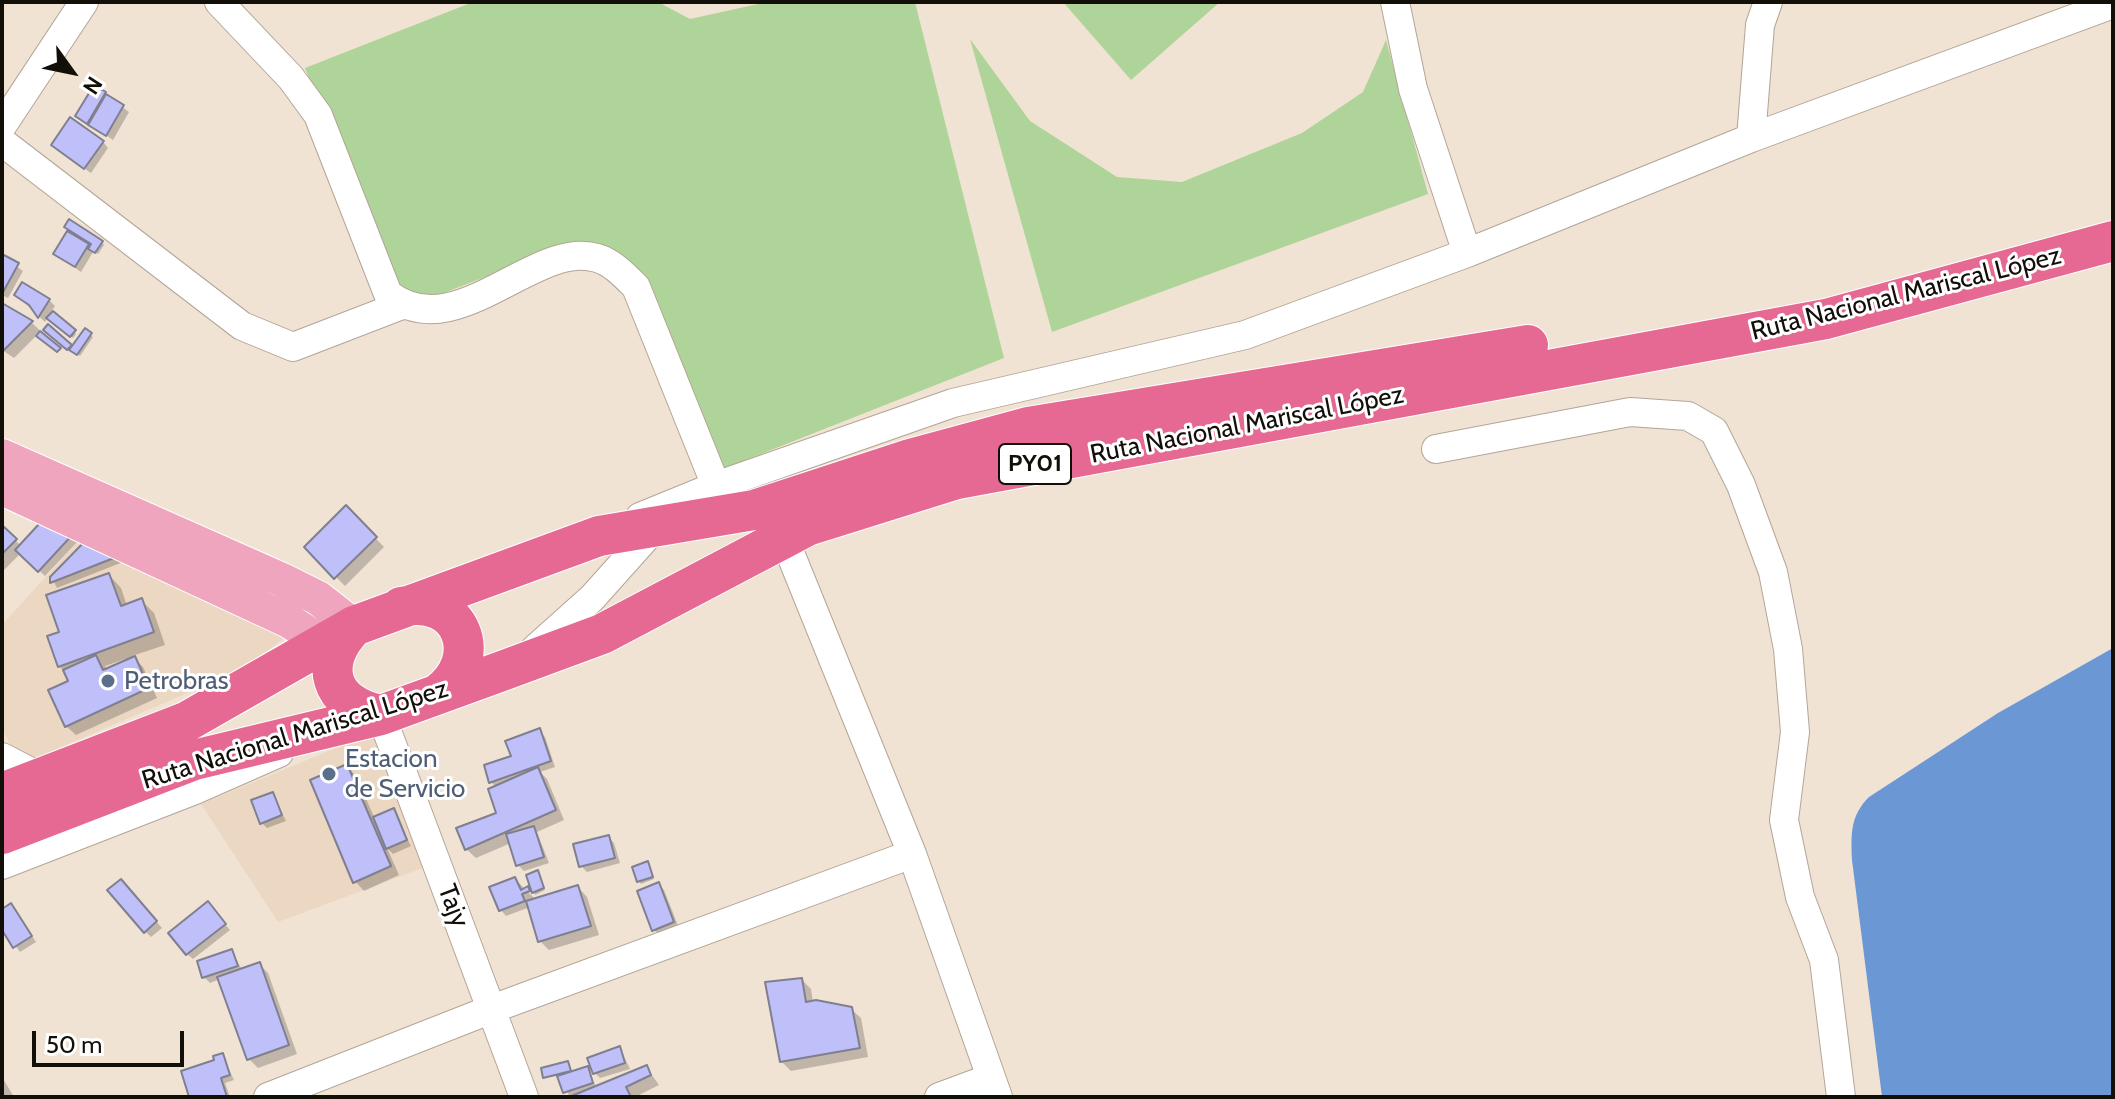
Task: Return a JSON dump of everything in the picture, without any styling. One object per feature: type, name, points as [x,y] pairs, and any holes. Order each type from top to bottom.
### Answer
[{"type":"highway","name":"Ruta Nacional Mariscal López","points":[[354,626],[599,536],[754,510],[910,459],[1028,427],[1761,306],[1921,267],[2113,214]]},
{"type":"highway","name":"Ruta Nacional Mariscal López","points":[[2,834],[194,760],[381,715],[602,634],[807,526],[957,479],[1795,326],[1900,301],[2113,241]]},
{"type":"highway","points":[[399,607],[417,603],[435,606],[450,616],[461,631],[465,649],[462,667],[453,683],[438,694]]},
{"type":"highway","points":[[325,659],[332,660],[339,641],[354,626]]},
{"type":"highway","name":"Ruta Nacional Mariscal López","points":[[2,793],[186,722],[325,659]]},
{"type":"highway","points":[[325,659],[344,699],[361,711],[381,715]]},
{"type":"main road","points":[[2,456],[282,580],[318,598],[354,626]]},
{"type":"main road","points":[[2,488],[289,621],[309,634],[325,659]]},
{"type":"street","points":[[2,126],[84,2]]},
{"type":"street","points":[[219,2],[291,78],[318,115],[388,294],[402,305],[422,310],[445,309],[568,256],[596,257],[607,263],[636,287],[716,486]]},
{"type":"street","points":[[1395,2],[1413,89],[1467,253]]},
{"type":"street","points":[[1751,138],[1760,25],[1768,2]]},
{"type":"street","points":[[599,536],[716,486],[953,403],[1224,341],[1467,253],[1751,138],[2113,4]]},
{"type":"street","points":[[2,142],[242,326],[273,342],[293,347],[402,305]]},
{"type":"street","points":[[1436,449],[1630,412],[1688,416],[1714,431],[1741,485],[1773,572],[1788,649],[1795,732],[1784,820],[1800,897],[1824,960],[1841,1097]]},
{"type":"street","points":[[502,671],[562,628],[656,525],[688,497]]},
{"type":"street","points":[[784,538],[912,854],[994,1087],[939,1097]]},
{"type":"street","name":"Tajy","points":[[381,715],[524,1097]]},
{"type":"street","points":[[2,865],[195,790],[336,727]]},
{"type":"street","points":[[2,757],[42,778]]},
{"type":"street","points":[[268,1097],[492,1009],[912,854]]},
{"type":"shaded area","points":[[89,529],[306,622],[241,670],[22,764],[2,730],[2,625]]},
{"type":"shaded area","points":[[384,728],[444,860],[278,922],[201,804]]},
{"type":"green space","points":[[473,2],[658,2],[690,19],[767,2],[915,2],[1004,358],[718,471],[638,271],[573,243],[423,301],[390,280],[305,68]]},
{"type":"green space","points":[[1063,2],[1220,2],[1131,80]]},
{"type":"green space","points":[[970,39],[1030,121],[1117,177],[1182,182],[1302,133],[1363,92],[1386,40],[1428,194],[1052,332]]},
{"type":"water","points":[[2113,648],[2113,1097],[1882,1097],[1852,860],[1852,834],[1858,811],[1869,797],[1998,713]]},
{"type":"building","points":[[94,85],[106,92],[87,124],[75,116]]},
{"type":"building","points":[[106,94],[124,105],[106,136],[88,125]]},
{"type":"building","points":[[70,117],[104,141],[84,169],[51,145]]},
{"type":"building","points":[[69,219],[103,241],[95,253],[88,249],[91,244],[64,227]]},
{"type":"building","points":[[67,231],[89,244],[75,267],[53,254]]},
{"type":"building","points":[[2,254],[19,263],[2,294]]},
{"type":"building","points":[[22,282],[50,299],[38,318],[29,305],[14,295]]},
{"type":"building","points":[[2,303],[33,321],[4,350],[2,349]]},
{"type":"building","points":[[53,311],[76,330],[70,337],[46,318]]},
{"type":"building","points":[[48,324],[72,345],[67,350],[43,330]]},
{"type":"building","points":[[85,328],[92,333],[77,355],[69,350]]},
{"type":"building","points":[[40,331],[61,348],[57,352],[36,336]]},
{"type":"building","points":[[346,505],[377,537],[334,579],[304,547]]},
{"type":"building","points":[[51,511],[74,533],[38,572],[15,550]]},
{"type":"building","points":[[2,525],[17,539],[2,554]]},
{"type":"building","points":[[90,536],[119,556],[50,583],[50,577]]},
{"type":"building","points":[[109,573],[121,606],[142,598],[154,632],[58,667],[47,636],[59,632],[46,595]]},
{"type":"building","points":[[96,655],[103,670],[135,656],[149,688],[65,727],[48,690],[68,681],[63,670]]},
{"type":"building","points":[[540,728],[551,761],[489,783],[484,765],[511,756],[505,741]]},
{"type":"building","points":[[347,764],[391,866],[353,883],[310,780]]},
{"type":"building","points":[[538,767],[556,810],[465,850],[456,828],[496,813],[488,789]]},
{"type":"building","points":[[273,792],[282,815],[260,824],[251,800]]},
{"type":"building","points":[[394,808],[407,840],[386,849],[373,817]]},
{"type":"building","points":[[534,826],[544,857],[516,866],[506,834]]},
{"type":"building","points":[[609,835],[615,858],[579,867],[573,844]]},
{"type":"building","points":[[648,861],[653,877],[637,882],[632,867]]},
{"type":"building","points":[[538,870],[544,888],[532,893],[526,875]]},
{"type":"building","points":[[515,877],[521,890],[528,886],[530,891],[522,894],[525,901],[499,911],[489,887]]},
{"type":"building","points":[[121,879],[157,921],[144,933],[107,890]]},
{"type":"building","points":[[659,882],[674,922],[652,931],[637,891]]},
{"type":"building","points":[[578,885],[591,926],[538,942],[526,901]]},
{"type":"building","points":[[208,901],[226,924],[186,955],[168,933]]},
{"type":"building","points":[[11,903],[32,936],[13,948],[2,930],[2,909]]},
{"type":"building","points":[[232,949],[238,966],[202,978],[197,961]]},
{"type":"building","points":[[260,962],[289,1045],[247,1060],[217,977]]},
{"type":"building","points":[[802,978],[806,1002],[816,1000],[852,1007],[860,1048],[780,1062],[765,982]]},
{"type":"building","points":[[620,1046],[625,1063],[593,1074],[587,1058]]},
{"type":"building","points":[[223,1053],[230,1075],[221,1078],[227,1097],[189,1097],[181,1071],[214,1060],[213,1056]]},
{"type":"building","points":[[568,1061],[571,1071],[543,1078],[541,1068]]},
{"type":"building","points":[[647,1065],[651,1075],[626,1087],[631,1097],[569,1097]]},
{"type":"building","points":[[588,1066],[593,1083],[563,1093],[557,1076]]},
{"type":"place","name":"Petrobras","points":[[108,681]]},
{"type":"place","name":"Estacion de Servicio","points":[[329,774]]}]
